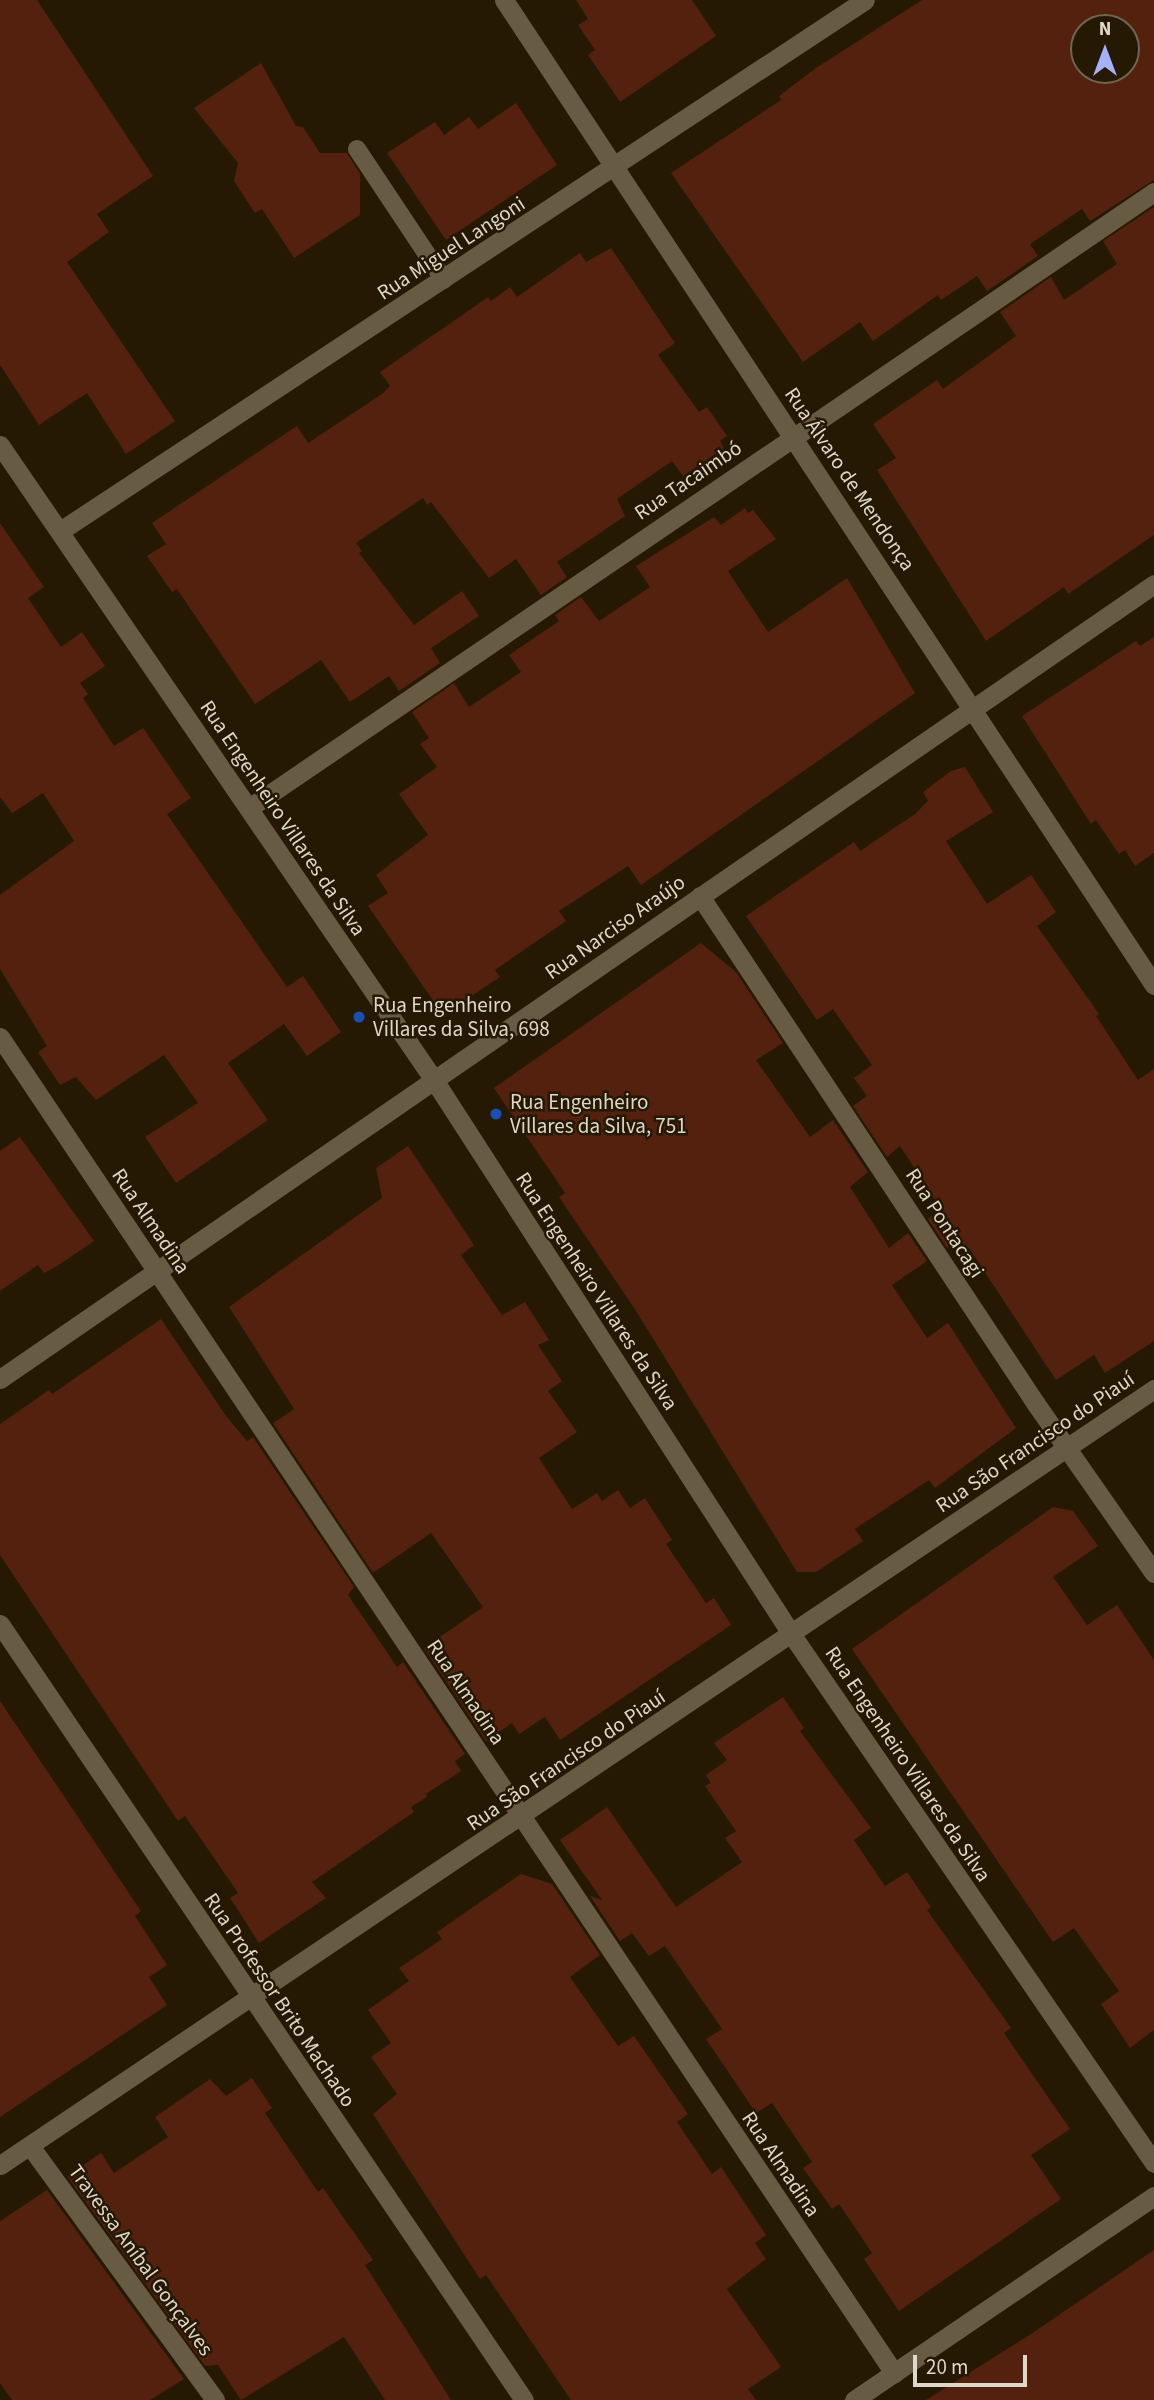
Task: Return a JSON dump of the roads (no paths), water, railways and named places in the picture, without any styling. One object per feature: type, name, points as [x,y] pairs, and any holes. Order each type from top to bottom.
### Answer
[{"type":"street","name":"Rua Álvaro de Mendonça","points":[[504,0],[794,435],[1154,985]]},
{"type":"street","name":"Rua Miguel Langoni","points":[[60,531],[865,0]]},
{"type":"street","name":"Rua Tacaimbó","points":[[249,808],[1154,192]]},
{"type":"street","name":"Rua Engenheiro Villares da Silva","points":[[0,445],[434,1080],[792,1635],[1154,2163]]},
{"type":"street","name":"Rua Narciso Araújo","points":[[0,1379],[1154,584]]},
{"type":"street","name":"Rua Pontacagi","points":[[700,896],[1067,1448],[1154,1573]]},
{"type":"street","name":"Rua Almadina","points":[[0,1037],[894,2373]]},
{"type":"street","name":"Rua São Francisco do Piauí","points":[[0,2165],[522,1817],[1154,1389]]},
{"type":"street","name":"Rua Professor Brito Machado","points":[[0,1624],[524,2400]]},
{"type":"street","name":"Travessa Aníbal Gonçalves","points":[[30,2146],[215,2400]]},
{"type":"street","points":[[854,2400],[1154,2196]]},
{"type":"lane","points":[[357,149],[444,280]]},
{"type":"place","name":"Rua Engenheiro Villares da Silva, 698","points":[[359,1017]]},
{"type":"place","name":"Rua Engenheiro Villares da Silva, 751","points":[[496,1114]]}]
